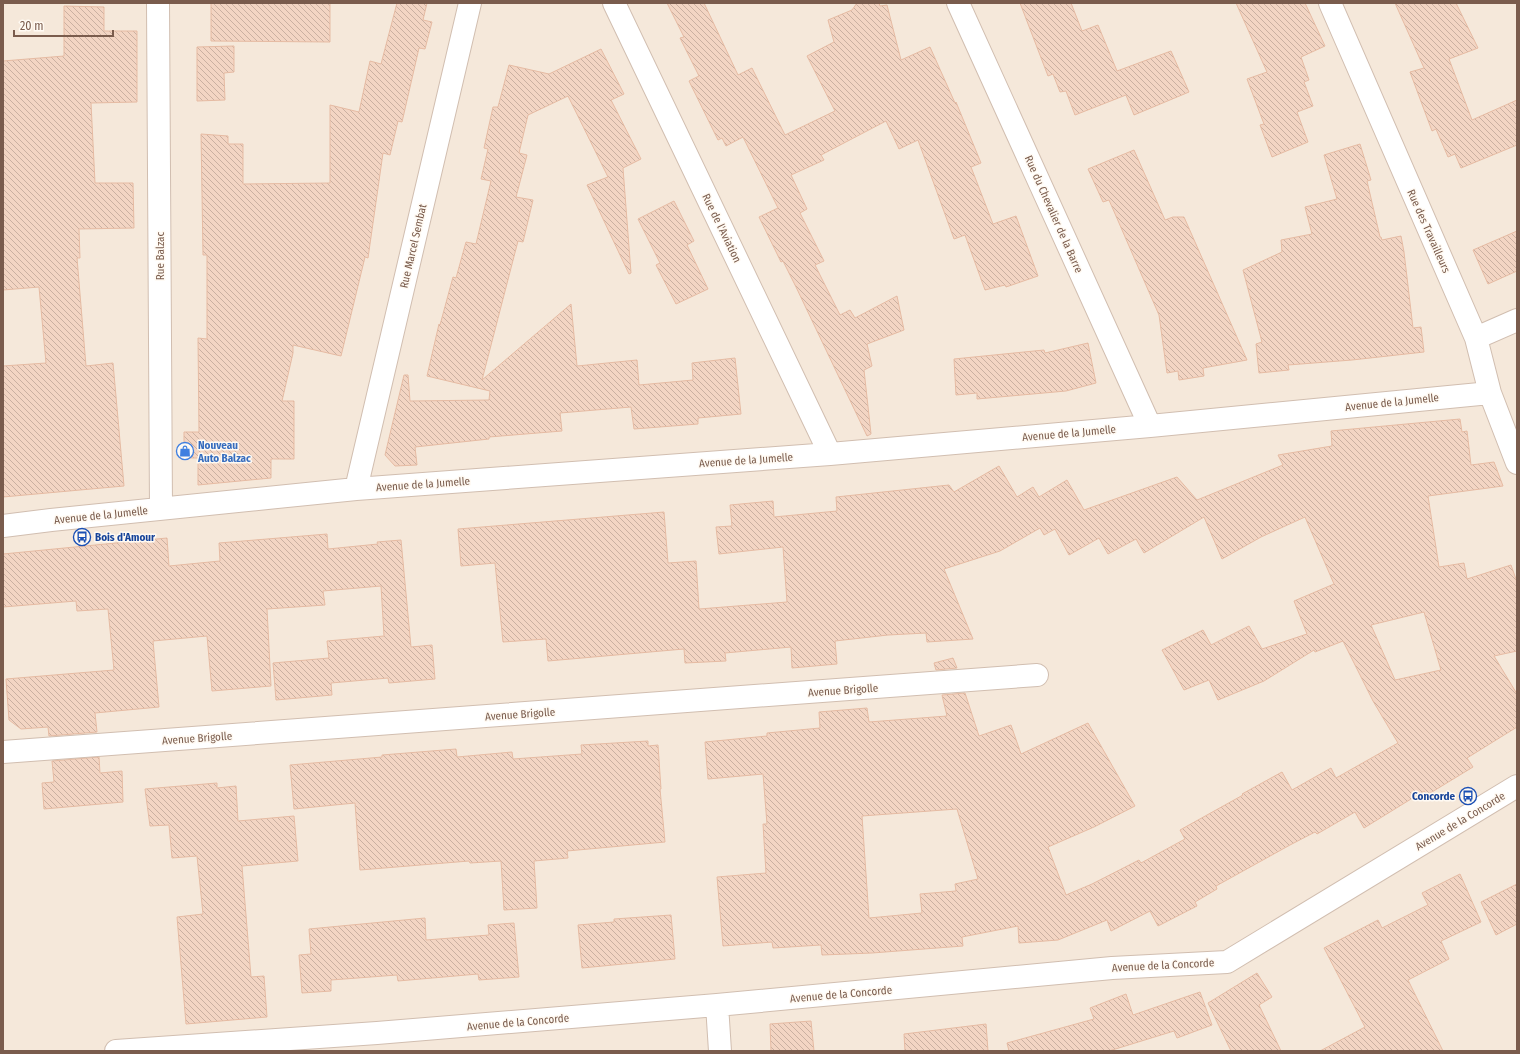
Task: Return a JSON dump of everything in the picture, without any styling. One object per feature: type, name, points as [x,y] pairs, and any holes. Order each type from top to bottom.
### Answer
[{"type":"street","name":"Rue Balzac","points":[[158,3],[161,508]]},
{"type":"street","name":"Rue Marcel Sembat","points":[[356,489],[470,3]]},
{"type":"street","name":"Rue de l'Aviation","points":[[614,3],[830,454]]},
{"type":"street","name":"Rue du Chevalier de la Barre","points":[[958,3],[1150,426]]},
{"type":"street","name":"Rue des Travailleurs","points":[[1330,3],[1476,338],[1490,393],[1517,463]]},
{"type":"street","points":[[1476,338],[1517,320]]},
{"type":"street","name":"Avenue de la Jumelle","points":[[3,526],[161,508],[356,489],[830,454],[1150,426],[1490,393]]},
{"type":"street","name":"Avenue Brigolle","points":[[3,752],[1037,675]]},
{"type":"street","name":"Avenue de la Concorde","points":[[116,1051],[377,1042],[717,1005],[1112,968],[1227,962],[1517,786]]},
{"type":"street","points":[[717,1005],[720,1051]]},
{"type":"shaded area","points":[[3,3],[1517,3],[1517,1051],[3,1051]]},
{"type":"building","points":[[211,3],[330,3],[330,42],[211,41]]},
{"type":"building","points":[[397,3],[427,3],[423,20],[432,22],[425,49],[419,48],[402,122],[398,121],[390,155],[383,153],[368,258],[365,257],[341,356],[293,345],[293,353],[282,401],[294,401],[294,459],[271,459],[271,478],[198,485],[198,458],[184,458],[184,432],[199,432],[198,338],[207,339],[207,255],[203,255],[201,134],[228,136],[228,144],[243,144],[243,184],[330,183],[330,105],[359,112],[370,61],[381,64]]},
{"type":"building","points":[[667,3],[704,3],[738,75],[752,68],[785,135],[835,111],[807,56],[834,42],[828,20],[852,10],[857,3],[879,3],[880,6],[887,5],[901,60],[930,47],[955,103],[956,102],[981,163],[971,167],[993,224],[1016,216],[1038,276],[1006,287],[1005,285],[985,290],[965,235],[954,239],[918,140],[899,149],[886,121],[821,155],[824,160],[791,175],[807,209],[800,213],[824,261],[815,265],[840,315],[850,310],[855,318],[897,296],[904,330],[867,344],[872,366],[864,370],[871,434],[867,436],[796,287],[783,261],[781,262],[759,217],[778,208],[743,137],[726,146],[722,138],[718,140],[689,81],[699,76],[680,38],[684,37]]},
{"type":"building","points":[[1020,3],[1071,3],[1082,31],[1098,25],[1117,71],[1171,51],[1189,92],[1134,115],[1126,95],[1075,115],[1066,91],[1060,92],[1053,74],[1048,76]]},
{"type":"building","points":[[1236,3],[1305,3],[1325,46],[1301,57],[1309,80],[1304,82],[1313,106],[1297,112],[1308,142],[1272,157],[1260,125],[1264,124],[1247,79],[1267,72]]},
{"type":"building","points":[[1395,3],[1456,3],[1478,48],[1449,59],[1472,120],[1517,100],[1517,145],[1461,168],[1455,154],[1448,157],[1436,129],[1432,131],[1410,72],[1424,68]]},
{"type":"building","points":[[64,6],[104,7],[104,31],[137,31],[137,102],[91,103],[95,183],[133,183],[134,228],[79,229],[80,258],[77,258],[86,366],[113,363],[124,486],[3,497],[3,366],[46,363],[39,287],[3,290],[3,61],[64,56]]},
{"type":"building","points":[[234,46],[234,72],[224,73],[225,100],[197,101],[197,47]]},
{"type":"building","points":[[601,49],[624,94],[611,100],[641,159],[623,168],[631,273],[629,274],[587,185],[608,177],[568,96],[528,115],[519,153],[527,155],[516,197],[533,200],[523,242],[518,241],[482,380],[571,304],[577,366],[637,360],[639,385],[693,380],[692,363],[735,358],[741,414],[698,418],[698,424],[634,429],[631,407],[560,413],[562,431],[489,437],[489,439],[415,447],[417,465],[395,466],[385,455],[404,375],[408,375],[410,401],[489,400],[490,391],[427,376],[439,324],[440,325],[453,277],[456,278],[466,242],[476,244],[491,181],[481,179],[488,149],[484,148],[493,107],[498,107],[509,65],[549,74]]},
{"type":"building","points":[[1360,144],[1371,180],[1367,181],[1380,237],[1382,240],[1401,236],[1413,328],[1421,327],[1424,352],[1288,365],[1289,370],[1259,373],[1256,344],[1262,342],[1243,270],[1282,252],[1281,240],[1312,234],[1305,207],[1337,199],[1324,155]]},
{"type":"building","points":[[1134,150],[1165,220],[1173,217],[1184,217],[1247,360],[1203,368],[1204,376],[1179,380],[1178,371],[1167,373],[1159,315],[1109,200],[1103,202],[1088,169]]},
{"type":"building","points":[[674,201],[694,241],[687,245],[708,289],[676,304],[656,265],[660,263],[638,219]]},
{"type":"building","points":[[1517,231],[1517,271],[1488,284],[1473,250]]},
{"type":"building","points":[[1088,343],[1096,383],[1066,391],[977,399],[977,393],[956,395],[954,359],[1044,350],[1045,353]]},
{"type":"building","points":[[1460,419],[1462,432],[1467,431],[1471,465],[1494,462],[1503,486],[1428,496],[1439,567],[1464,563],[1467,579],[1511,565],[1517,582],[1517,651],[1494,656],[1517,694],[1517,727],[1467,758],[1473,767],[1427,795],[1424,791],[1364,828],[1355,812],[1317,834],[1315,832],[1216,886],[1217,889],[1195,902],[1197,906],[1158,926],[1150,911],[1111,931],[1107,920],[1058,940],[1019,943],[1018,926],[962,937],[963,946],[872,953],[822,955],[821,945],[773,948],[772,942],[723,946],[717,877],[766,873],[763,824],[767,824],[763,774],[708,779],[705,742],[767,736],[767,733],[820,728],[819,712],[867,708],[869,722],[947,716],[942,695],[965,693],[979,736],[1011,725],[1021,754],[1088,723],[1135,806],[1094,827],[1048,847],[1066,895],[1092,884],[1139,860],[1141,863],[1185,839],[1180,830],[1282,772],[1292,790],[1331,768],[1336,778],[1398,743],[1373,701],[1343,641],[1315,652],[1314,650],[1264,681],[1218,700],[1209,680],[1184,690],[1162,650],[1203,630],[1211,645],[1249,626],[1262,649],[1307,634],[1294,601],[1334,584],[1305,517],[1261,537],[1222,559],[1204,517],[1144,553],[1136,539],[1108,554],[1099,538],[1069,555],[1055,529],[1044,535],[1040,528],[1000,551],[944,569],[973,639],[927,642],[926,633],[888,635],[835,641],[837,664],[792,668],[791,647],[725,653],[726,661],[685,663],[684,649],[548,661],[546,639],[503,642],[495,563],[461,566],[458,529],[664,512],[668,563],[696,561],[699,609],[787,602],[783,547],[719,554],[716,527],[732,526],[730,505],[773,501],[774,517],[837,511],[836,497],[949,485],[954,492],[999,466],[1017,497],[1033,487],[1039,497],[1067,480],[1084,510],[1177,477],[1197,500],[1283,465],[1278,455],[1332,446],[1331,431]],"holes":[[[1424,612],[1441,670],[1395,680],[1371,625]],[[957,809],[978,879],[955,884],[956,891],[920,894],[922,913],[869,918],[862,816]]]},
{"type":"building","points":[[327,534],[328,549],[401,540],[411,647],[432,645],[435,679],[389,683],[388,678],[331,683],[332,695],[276,700],[273,663],[329,658],[327,641],[384,636],[381,586],[323,591],[325,605],[267,609],[271,686],[212,691],[207,636],[153,641],[159,707],[95,713],[97,732],[49,736],[48,727],[21,729],[9,720],[6,679],[114,670],[108,609],[77,611],[76,601],[3,607],[3,554],[167,538],[169,566],[220,561],[219,543]]},
{"type":"building","points":[[953,658],[957,668],[936,670],[934,663]]},
{"type":"building","points":[[648,741],[648,746],[658,745],[665,842],[567,851],[568,858],[534,861],[537,908],[504,910],[501,861],[470,863],[469,861],[360,870],[355,803],[294,809],[290,765],[456,749],[457,757],[512,752],[513,759],[582,754],[581,745]]},
{"type":"building","points":[[99,757],[100,773],[122,771],[123,802],[44,809],[42,783],[54,782],[52,761]]},
{"type":"building","points":[[217,783],[217,788],[236,786],[238,821],[294,816],[298,861],[242,866],[251,977],[264,976],[267,1017],[186,1024],[177,917],[203,914],[197,856],[172,858],[169,825],[150,826],[145,789]]},
{"type":"building","points":[[1460,874],[1481,922],[1441,941],[1449,959],[1408,980],[1443,1051],[1320,1051],[1365,1027],[1324,948],[1378,920],[1382,928],[1428,905],[1422,893]]},
{"type":"building","points":[[1517,884],[1517,924],[1496,935],[1481,902]]},
{"type":"building","points":[[671,915],[675,959],[582,968],[578,925],[614,922],[614,919]]},
{"type":"building","points":[[425,918],[426,940],[489,935],[488,925],[514,923],[519,977],[479,980],[478,974],[398,981],[397,975],[331,980],[331,991],[302,993],[299,955],[311,954],[309,929]]},
{"type":"building","points":[[1257,973],[1272,997],[1259,1005],[1281,1051],[1231,1051],[1208,1003]]},
{"type":"building","points":[[1200,992],[1212,1025],[1177,1038],[1174,1031],[1109,1051],[1009,1051],[1007,1043],[1094,1019],[1090,1008],[1126,994],[1133,1015]]},
{"type":"building","points":[[811,1021],[814,1051],[771,1051],[770,1024]]},
{"type":"building","points":[[986,1024],[988,1051],[905,1051],[904,1034]]},
{"type":"place","name":"Nouveau Auto Balzac","points":[[185,451]]},
{"type":"place","name":"Bois d'Amour","points":[[82,537]]},
{"type":"place","name":"Concorde","points":[[1468,796]]}]
